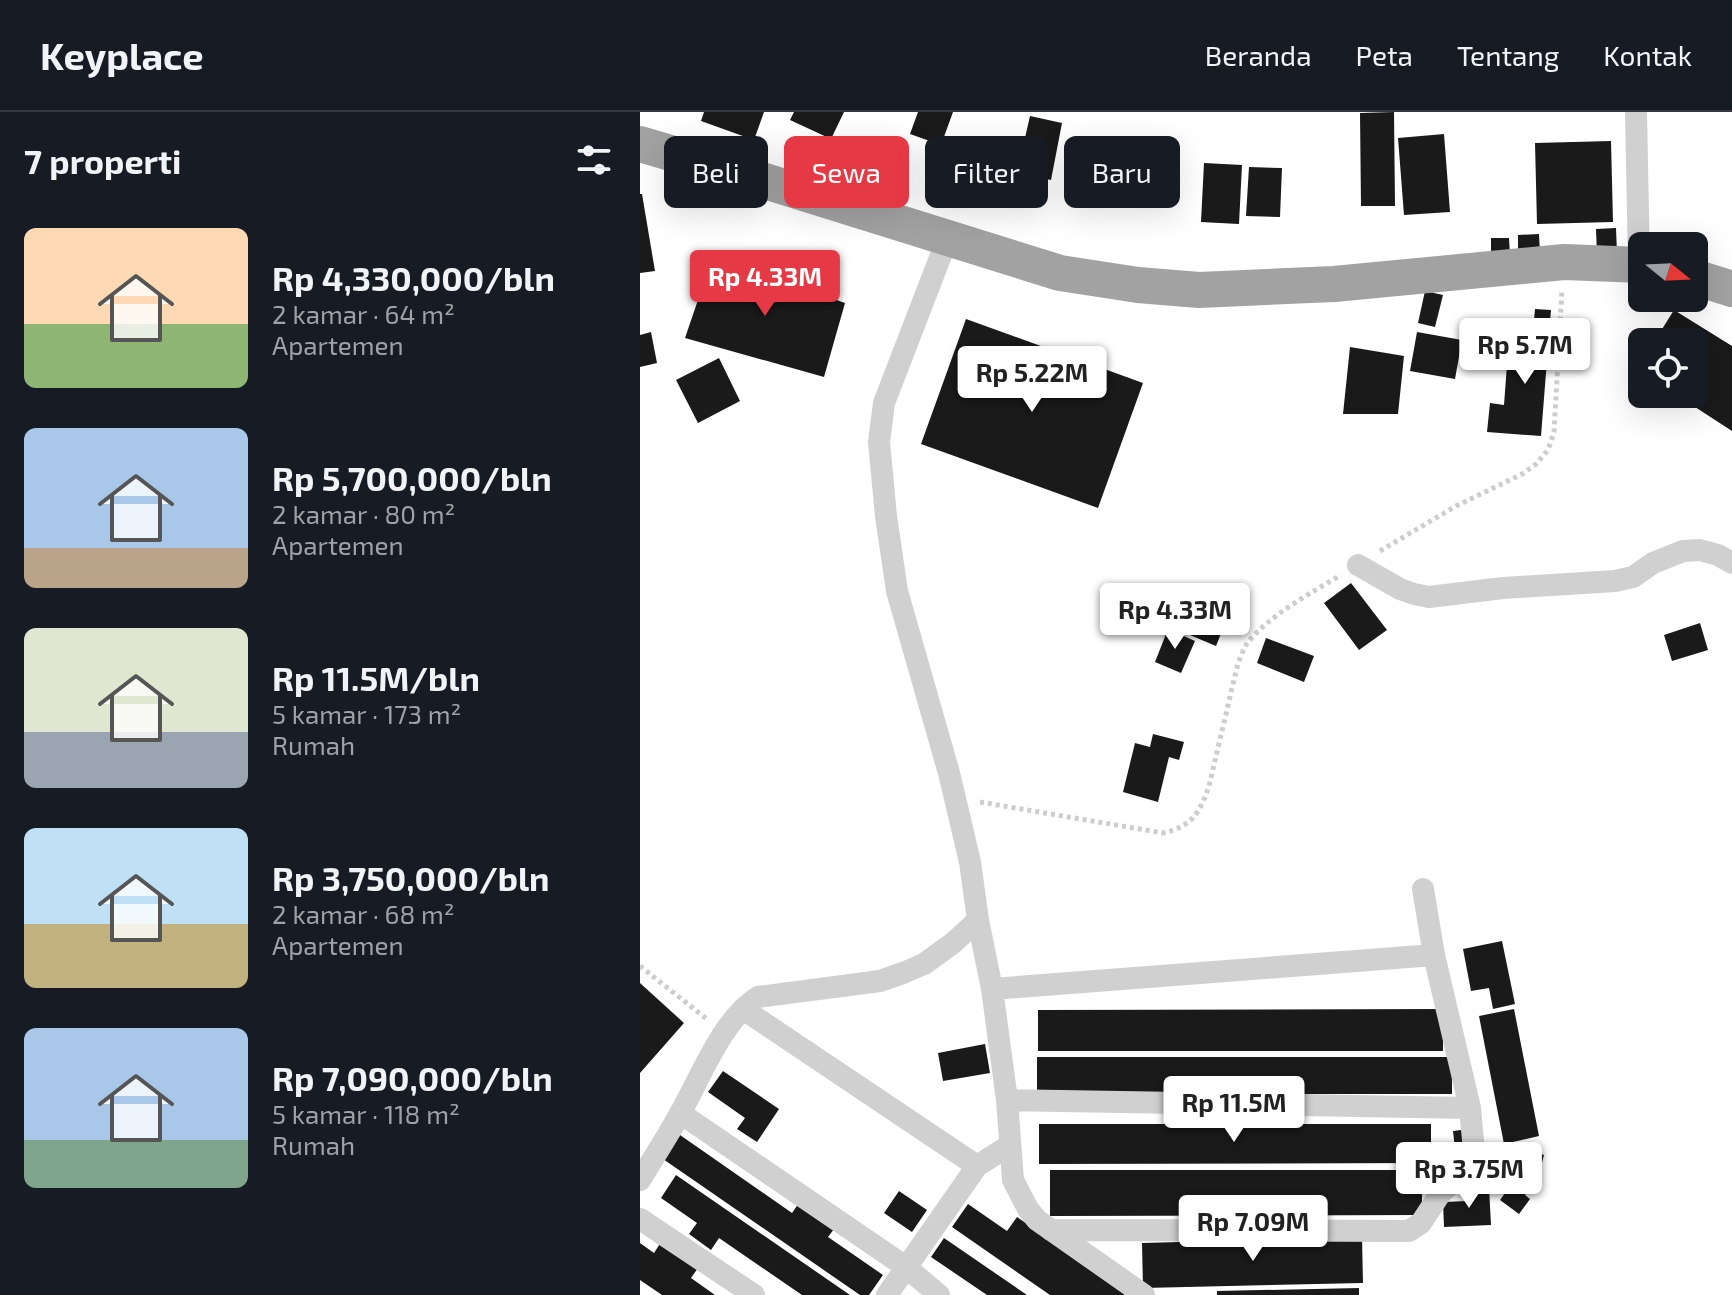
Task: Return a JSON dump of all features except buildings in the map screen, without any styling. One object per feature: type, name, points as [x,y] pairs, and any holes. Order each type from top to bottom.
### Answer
[{"type":"highway","points":[[640,144],[1060,273],[1138,285],[1199,290],[1334,284],[1564,262],[1628,264]]},
{"type":"highway","points":[[1708,281],[1732,289]]},
{"type":"street","points":[[1636,112],[1640,232]]},
{"type":"street","points":[[948,237],[884,403],[879,442],[897,591],[955,797],[970,862],[992,989],[1007,1100],[1013,1180],[1037,1220],[1144,1295]]},
{"type":"street","points":[[1358,565],[1400,589],[1429,597],[1503,588],[1615,581],[1633,577],[1653,563],[1683,551],[1700,550],[1732,563]]},
{"type":"street","points":[[1051,1230],[1409,1231],[1421,1223],[1440,1194],[1462,1175],[1474,1151],[1470,1108],[1434,955],[1423,889]]},
{"type":"street","points":[[640,1180],[724,1034],[743,1009],[758,997],[880,981],[903,973],[924,964],[978,920]]},
{"type":"street","points":[[992,989],[1434,955]]},
{"type":"street","points":[[743,1009],[977,1166]]},
{"type":"street","points":[[1007,1100],[1470,1108]]},
{"type":"street","points":[[680,1113],[906,1267],[939,1295]]},
{"type":"street","points":[[887,1295],[977,1166],[1010,1145]]},
{"type":"street","points":[[640,1219],[754,1295]]},
{"type":"path","points":[[955,797],[1163,833],[1181,830],[1203,806],[1238,663],[1245,647],[1256,634],[1307,595],[1456,506],[1524,473],[1548,450],[1554,432],[1564,262]]},
{"type":"path","points":[[640,966],[724,1034]]}]
